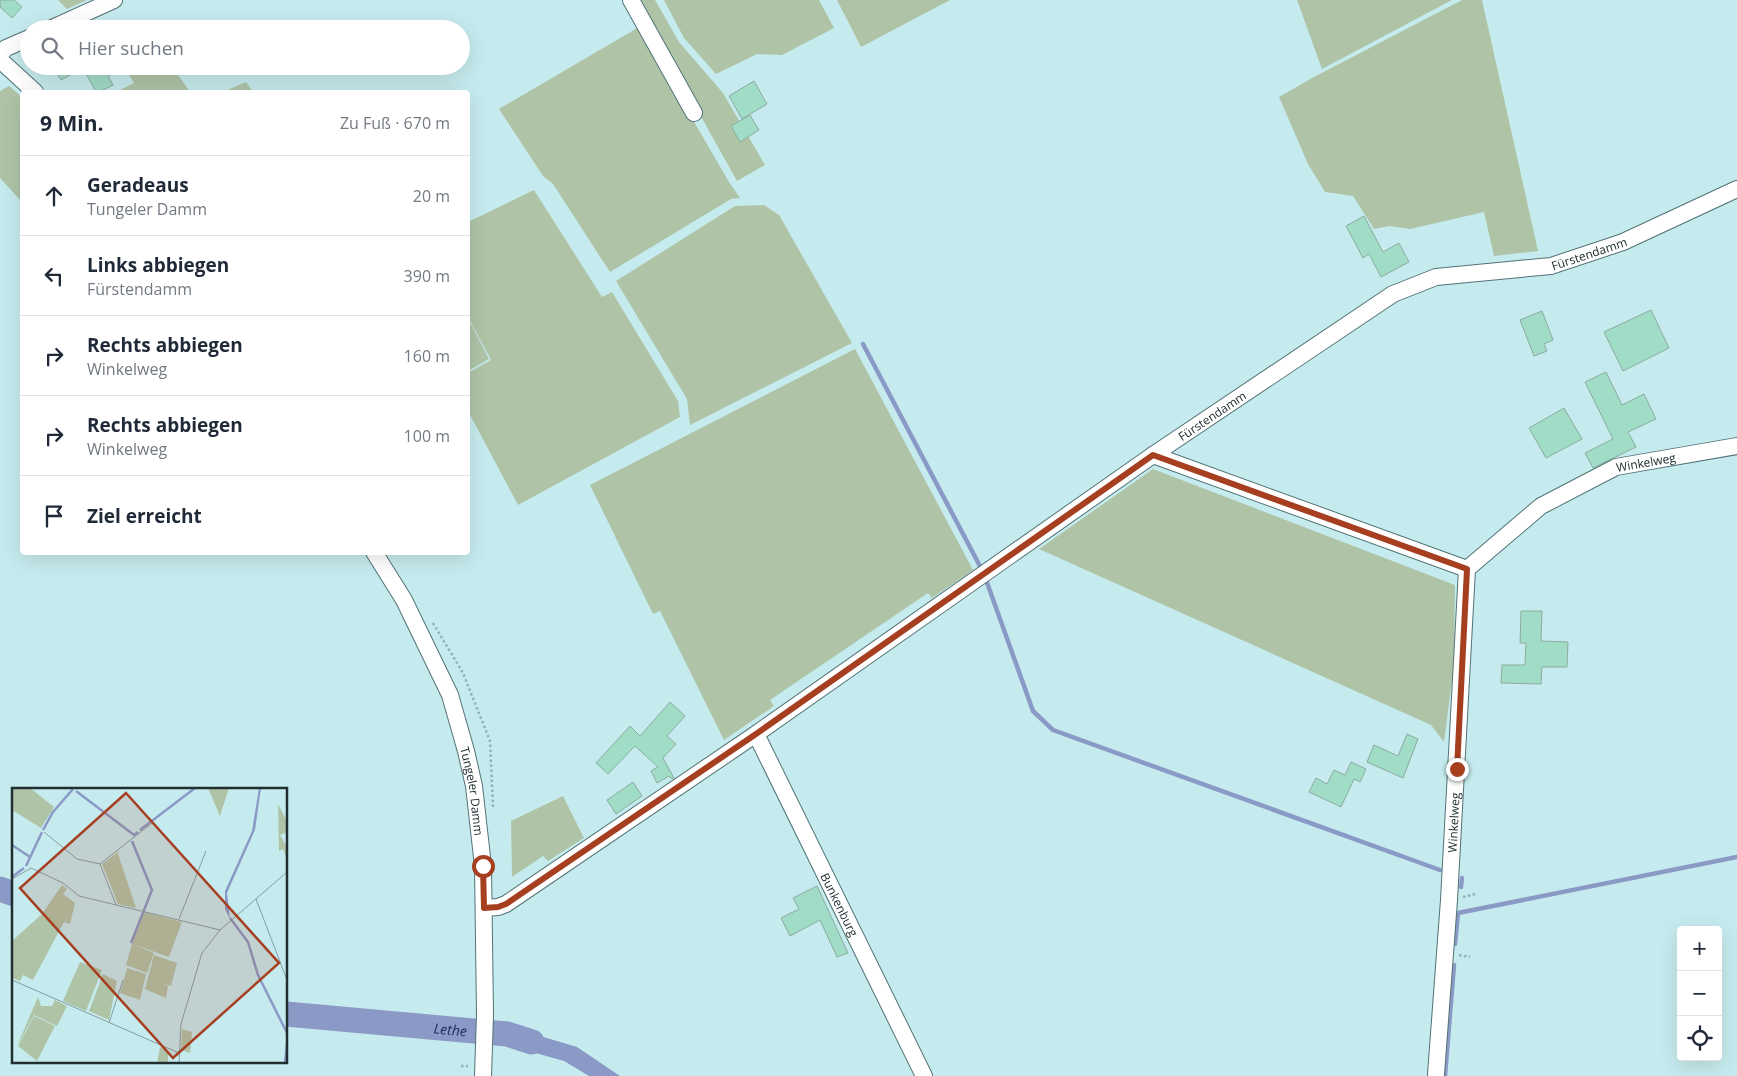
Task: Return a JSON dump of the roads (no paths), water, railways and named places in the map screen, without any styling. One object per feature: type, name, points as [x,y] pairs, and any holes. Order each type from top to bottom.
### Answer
[{"type":"street","points":[[70,20],[114,0]]},
{"type":"street","points":[[631,0],[694,112]]},
{"type":"street","points":[[0,54],[6,48],[20,42]]},
{"type":"street","points":[[0,60],[33,90]]},
{"type":"street","name":"Fürstendamm","points":[[484,908],[498,907],[506,904],[756,734],[1153,455],[1393,294],[1436,278],[1551,266],[1623,242],[1737,189]]},
{"type":"street","name":"Winkelweg","points":[[1436,1074],[1450,881],[1467,569],[1541,506],[1616,467],[1737,446]]},
{"type":"street","points":[[1153,455],[1467,569]]},
{"type":"street","name":"Tungeler Damm","points":[[376,555],[404,600],[450,695],[474,786],[483,866],[485,1015],[483,1076]]},
{"type":"street","name":"Bunkenburg","points":[[756,734],[924,1076]]},
{"type":"water","points":[[500,1024],[577,1047],[620,1076],[589,1076],[564,1061],[500,1043]]},
{"type":"waterway","points":[[863,344],[982,570]]},
{"type":"waterway","points":[[985,577],[1033,711],[1053,730],[1440,870]]},
{"type":"waterway","points":[[1455,944],[1458,913],[1737,857]]},
{"type":"waterway","points":[[1461,887],[1462,878]]},
{"type":"waterway","name":"Lethe","points":[[0,889],[12,893]]},
{"type":"waterway","points":[[1445,1076],[1454,965]]},
{"type":"waterway","name":"Lethe","points":[[288,1014],[507,1034],[532,1042]]}]
